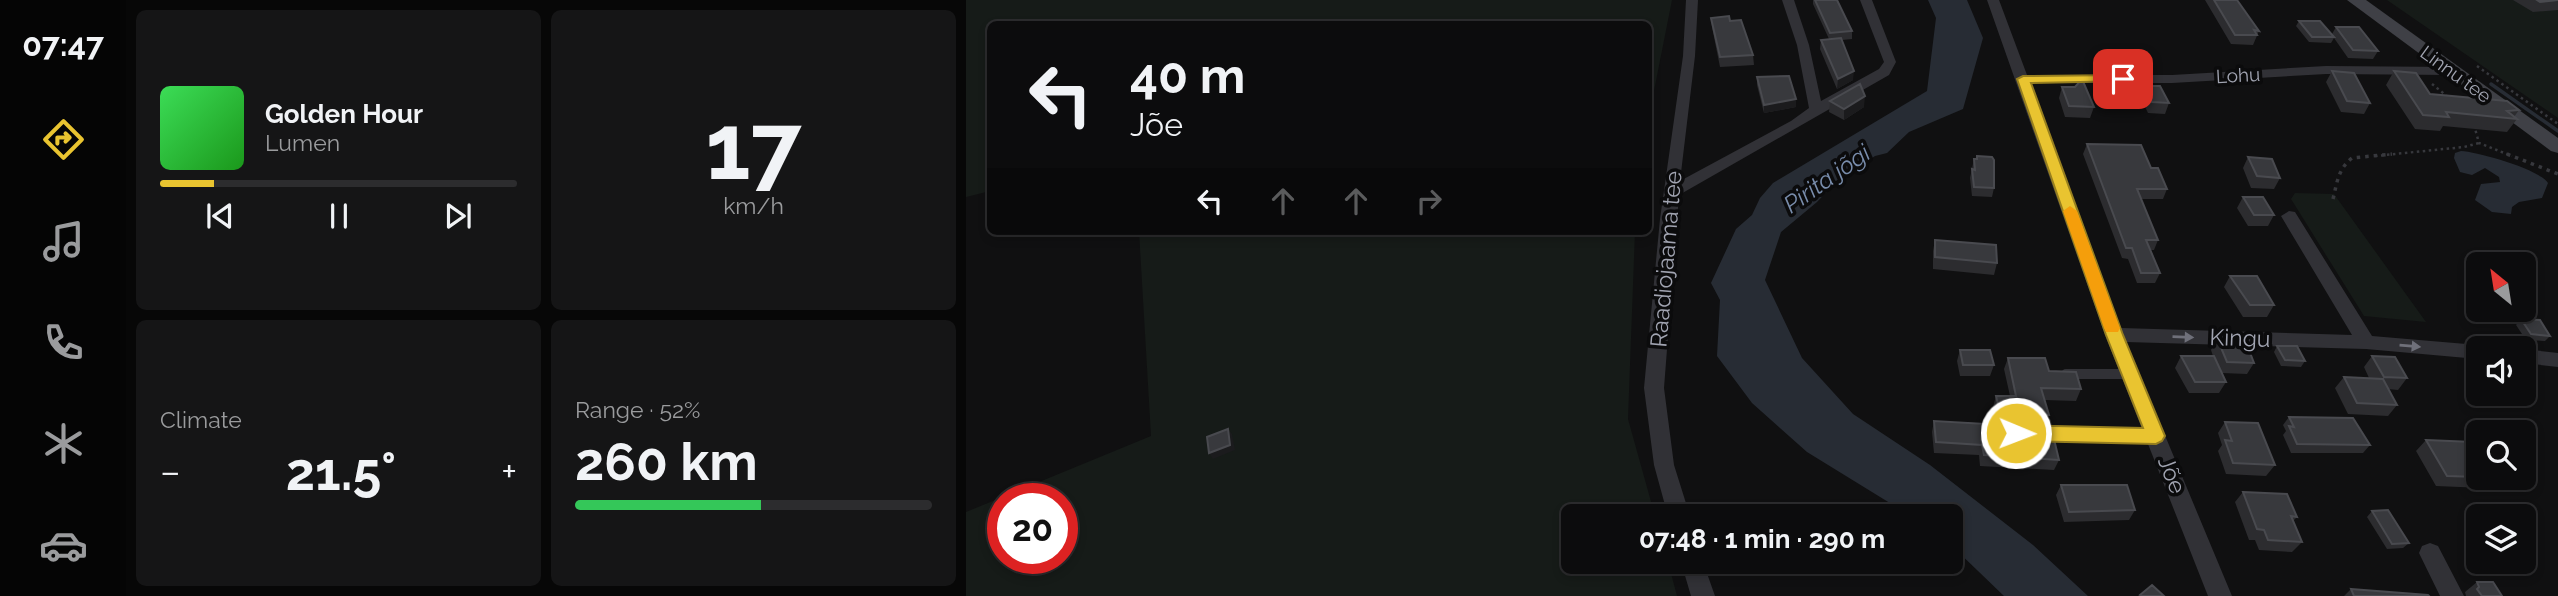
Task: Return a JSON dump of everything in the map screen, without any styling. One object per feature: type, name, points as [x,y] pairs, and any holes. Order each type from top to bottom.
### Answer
[{"type":"street","name":"Raadiojaama tee","points":[[1675,504],[1664,465],[1654,388],[1671,193],[1689,56],[1692,0]]},
{"type":"street","points":[[1788,0],[1803,45],[1816,109]]},
{"type":"street","points":[[1671,193],[1884,72],[1891,62],[1866,0]]},
{"type":"street","name":"Jõe","points":[[1993,0],[2114,335],[2220,596]]},
{"type":"street","name":"Linnu tee","points":[[2355,0],[2558,147]]},
{"type":"street","name":"Lohu","points":[[2023,79],[2172,79],[2326,70],[2452,71]]},
{"type":"street","points":[[2288,216],[2366,342]]},
{"type":"street","name":"Kingu","points":[[2114,335],[2366,342],[2466,351]]},
{"type":"street","points":[[2536,357],[2558,360]]},
{"type":"street","points":[[2430,553],[2452,596]]},
{"type":"street","points":[[1696,574],[1703,596]]},
{"type":"lane","points":[[2060,374],[2130,374]]},
{"type":"lane","points":[[2030,433],[2156,436]]},
{"type":"path","points":[[2416,71],[2454,102]]},
{"type":"path","points":[[2468,117],[2474,124],[2479,142]]},
{"type":"path","points":[[2333,199],[2337,175],[2343,164],[2352,158],[2463,147],[2479,142],[2558,174]]},
{"type":"shaded area","points":[[966,0],[1672,0],[1652,101],[1652,21],[987,21],[987,192],[966,197]]},
{"type":"shaded area","points":[[2387,0],[2558,0],[2558,118]]},
{"type":"shaded area","points":[[2295,193],[2334,194],[2426,322],[2364,316],[2291,199]]},
{"type":"shaded area","points":[[1139,235],[1635,235],[1628,419],[1652,504],[1561,504],[1561,574],[1671,574],[1677,596],[966,596],[966,512],[987,503],[987,574],[1078,574],[1078,483],[1037,483],[1151,436]]},
{"type":"water","name":"Pirita jõgi","points":[[1928,0],[1967,0],[1983,38],[1963,109],[1909,132],[1887,153],[1875,156],[1835,183],[1781,232],[1765,280],[1802,358],[1853,414],[1930,465],[2033,545],[2088,596],[2004,596],[1963,557],[1963,504],[1892,504],[1807,452],[1752,403],[1717,356],[1720,300],[1711,283],[1736,229],[1752,215],[1760,198],[1773,183],[1927,91],[1936,18]]},
{"type":"water","points":[[2461,151],[2481,154],[2533,172],[2548,183],[2542,198],[2519,202],[2512,207],[2511,214],[2492,212],[2475,200],[2481,184],[2500,182],[2499,177],[2485,168],[2472,175],[2460,172],[2454,158],[2455,153]]},
{"type":"building","points":[[1815,0],[1837,0],[1852,31],[1830,33]]},
{"type":"building","points":[[2214,0],[2237,0],[2259,31],[2254,30],[2257,35],[2235,35]]},
{"type":"building","points":[[1729,16],[1730,21],[1741,20],[1753,55],[1720,57],[1711,18]]},
{"type":"building","points":[[2299,21],[2320,21],[2334,37],[2312,37]]},
{"type":"building","points":[[2336,27],[2359,27],[2378,51],[2353,50]]},
{"type":"building","points":[[1841,38],[1854,71],[1838,79],[1821,40]]},
{"type":"building","points":[[2332,71],[2354,73],[2370,103],[2347,101]]},
{"type":"building","points":[[2394,71],[2416,73],[2430,94],[2507,101],[2519,110],[2507,111],[2517,119],[2446,112],[2449,117],[2423,115]]},
{"type":"building","points":[[1789,76],[1796,99],[1764,105],[1757,77]]},
{"type":"building","points":[[2082,79],[2094,107],[2069,106],[2062,87],[2075,87]]},
{"type":"building","points":[[1860,84],[1865,96],[1844,109],[1830,101]]},
{"type":"building","points":[[2144,86],[2160,86],[2169,103],[2152,102]]},
{"type":"building","points":[[2087,144],[2141,145],[2151,168],[2158,168],[2167,189],[2137,189],[2158,240],[2146,240],[2160,273],[2141,273],[2132,248],[2126,248]]},
{"type":"building","points":[[1977,156],[1992,157],[1994,160],[1994,188],[1974,187],[1972,169],[1975,170],[1974,159],[1977,159]]},
{"type":"building","points":[[2248,157],[2272,159],[2280,178],[2257,176]]},
{"type":"building","points":[[2243,197],[2263,197],[2274,215],[2254,215]]},
{"type":"building","points":[[1935,240],[1996,245],[1997,263],[1935,257]]},
{"type":"building","points":[[2230,276],[2257,276],[2274,305],[2250,305]]},
{"type":"building","points":[[2540,320],[2550,336],[2531,334],[2523,322]]},
{"type":"building","points":[[2217,338],[2245,340],[2254,363],[2227,362]]},
{"type":"building","points":[[2277,346],[2297,346],[2305,361],[2285,360]]},
{"type":"building","points":[[1960,350],[1990,350],[1994,365],[1963,365]]},
{"type":"building","points":[[2181,356],[2214,356],[2226,382],[2195,382]]},
{"type":"building","points":[[2372,356],[2395,357],[2407,378],[2384,377]]},
{"type":"building","points":[[2008,358],[2045,358],[2049,371],[2076,372],[2081,389],[2041,388],[2049,415],[2019,414],[2012,421],[2013,426],[2019,430],[2052,431],[2059,460],[1984,455],[1982,445],[1936,442],[1934,421],[2003,425],[1996,396],[2016,396]]},
{"type":"building","points":[[2344,377],[2383,379],[2397,405],[2357,403]]},
{"type":"building","points":[[2289,417],[2353,418],[2370,445],[2297,444],[2289,426],[2294,427]]},
{"type":"building","points":[[2225,422],[2258,423],[2275,465],[2233,463],[2225,440],[2232,441]]},
{"type":"building","points":[[1228,429],[1230,445],[1209,453],[1207,437]]},
{"type":"building","points":[[2426,440],[2466,442],[2466,477],[2447,476]]},
{"type":"building","points":[[2061,485],[2127,485],[2135,510],[2069,512]]},
{"type":"building","points":[[2243,492],[2287,494],[2297,517],[2291,516],[2302,542],[2268,540],[2264,530],[2257,529]]},
{"type":"building","points":[[2388,510],[2409,543],[2392,544],[2372,511]]},
{"type":"building","points":[[2477,582],[2493,582],[2502,596],[2482,596],[2477,589]]},
{"type":"building","points":[[2152,585],[2164,596],[2140,595]]},
{"type":"building","points":[[2351,589],[2428,595],[2429,596],[2354,596]]},
{"type":"waterway","points":[[2491,84],[2558,131]]},
{"type":"slow traffic","points":[[2070,211],[2112,328]]},
{"type":"route","points":[[2016,433],[2156,436],[2114,335],[2023,79],[2123,79]]}]
